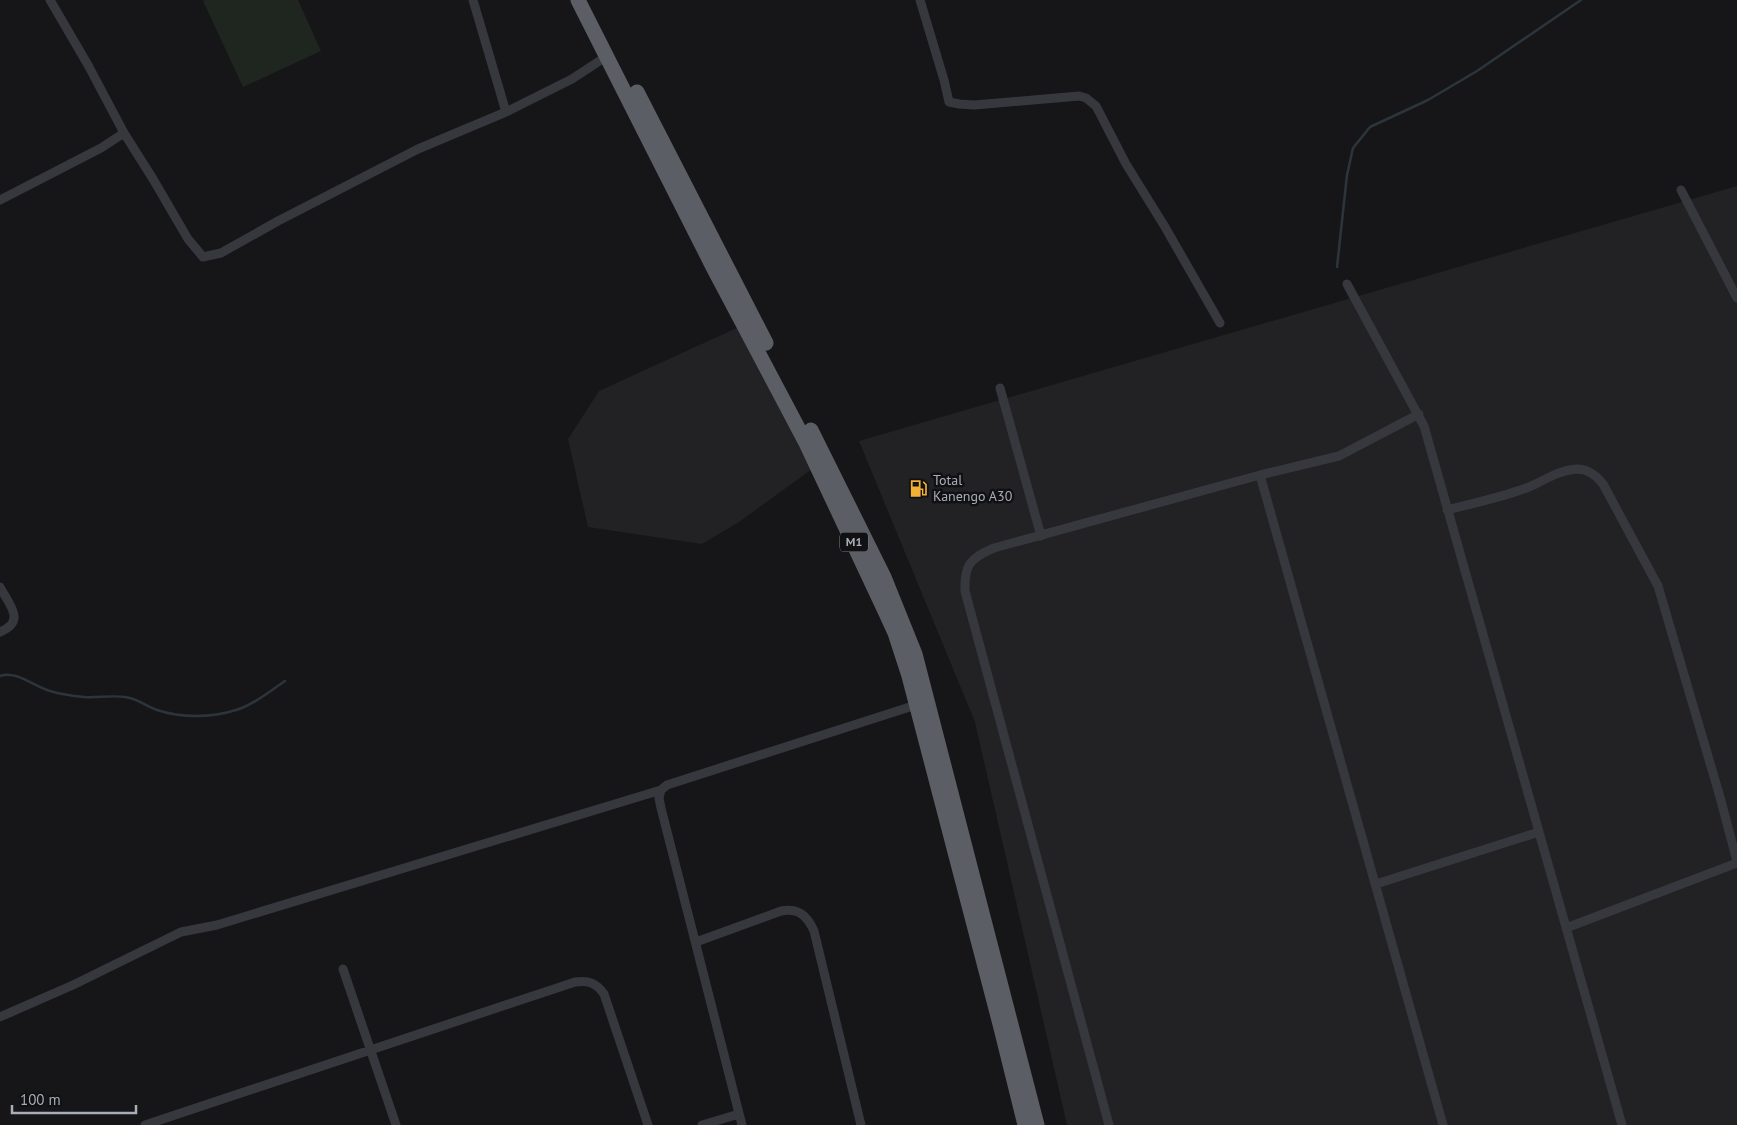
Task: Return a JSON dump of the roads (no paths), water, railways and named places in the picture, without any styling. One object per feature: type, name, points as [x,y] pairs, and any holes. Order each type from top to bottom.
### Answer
[{"type":"highway","name":"M1","points":[[578,0],[713,267],[806,443],[854,541],[895,633],[922,703],[1037,1125]]},
{"type":"highway","name":"M1","points":[[590,0],[852,512],[898,610],[915,654],[922,703],[1025,1125]]},
{"type":"street","points":[[50,0],[88,65],[124,133],[154,179],[188,239],[203,257],[221,253],[278,221],[418,149],[506,112],[572,79],[607,56]]},
{"type":"street","points":[[473,0],[506,112]]},
{"type":"street","points":[[920,0],[949,102],[974,105],[1079,96],[1086,98],[1096,106],[1126,164],[1165,227],[1220,323]]},
{"type":"street","points":[[0,200],[102,148],[109,141],[124,133]]},
{"type":"street","points":[[1681,190],[1737,298]]},
{"type":"street","points":[[1347,284],[1424,426],[1622,1125]]},
{"type":"street","points":[[1000,388],[1041,536]]},
{"type":"street","points":[[1109,1125],[965,591],[967,566],[982,553],[1260,475],[1338,456],[1418,414]]},
{"type":"street","points":[[1447,510],[1523,489],[1563,471],[1578,469],[1593,474],[1603,484],[1658,586],[1713,771],[1737,862],[1566,928]]},
{"type":"street","points":[[1260,475],[1443,1125]]},
{"type":"street","points":[[0,587],[14,613],[15,619],[9,628],[0,632]]},
{"type":"street","points":[[0,1017],[181,932],[217,925],[661,790],[667,785],[922,703]]},
{"type":"street","points":[[661,790],[659,798],[660,808],[742,1125]]},
{"type":"street","points":[[1376,884],[1539,832]]},
{"type":"street","points":[[696,942],[780,910],[798,911],[804,915],[814,931],[861,1125]]},
{"type":"street","points":[[343,969],[396,1125]]},
{"type":"street","points":[[145,1125],[575,982],[584,981],[592,983],[604,994],[648,1125]]},
{"type":"street","points":[[702,1125],[739,1114]]},
{"type":"waterway","points":[[1337,267],[1347,175],[1353,148],[1370,127],[1428,100],[1477,71],[1581,0]]},
{"type":"waterway","points":[[0,676],[12,675],[19,677],[44,689],[62,694],[84,697],[115,696],[129,698],[166,713],[186,716],[206,716],[242,708],[285,681]]},
{"type":"place","name":"Total Kanengo A30","points":[[919,488]]}]
